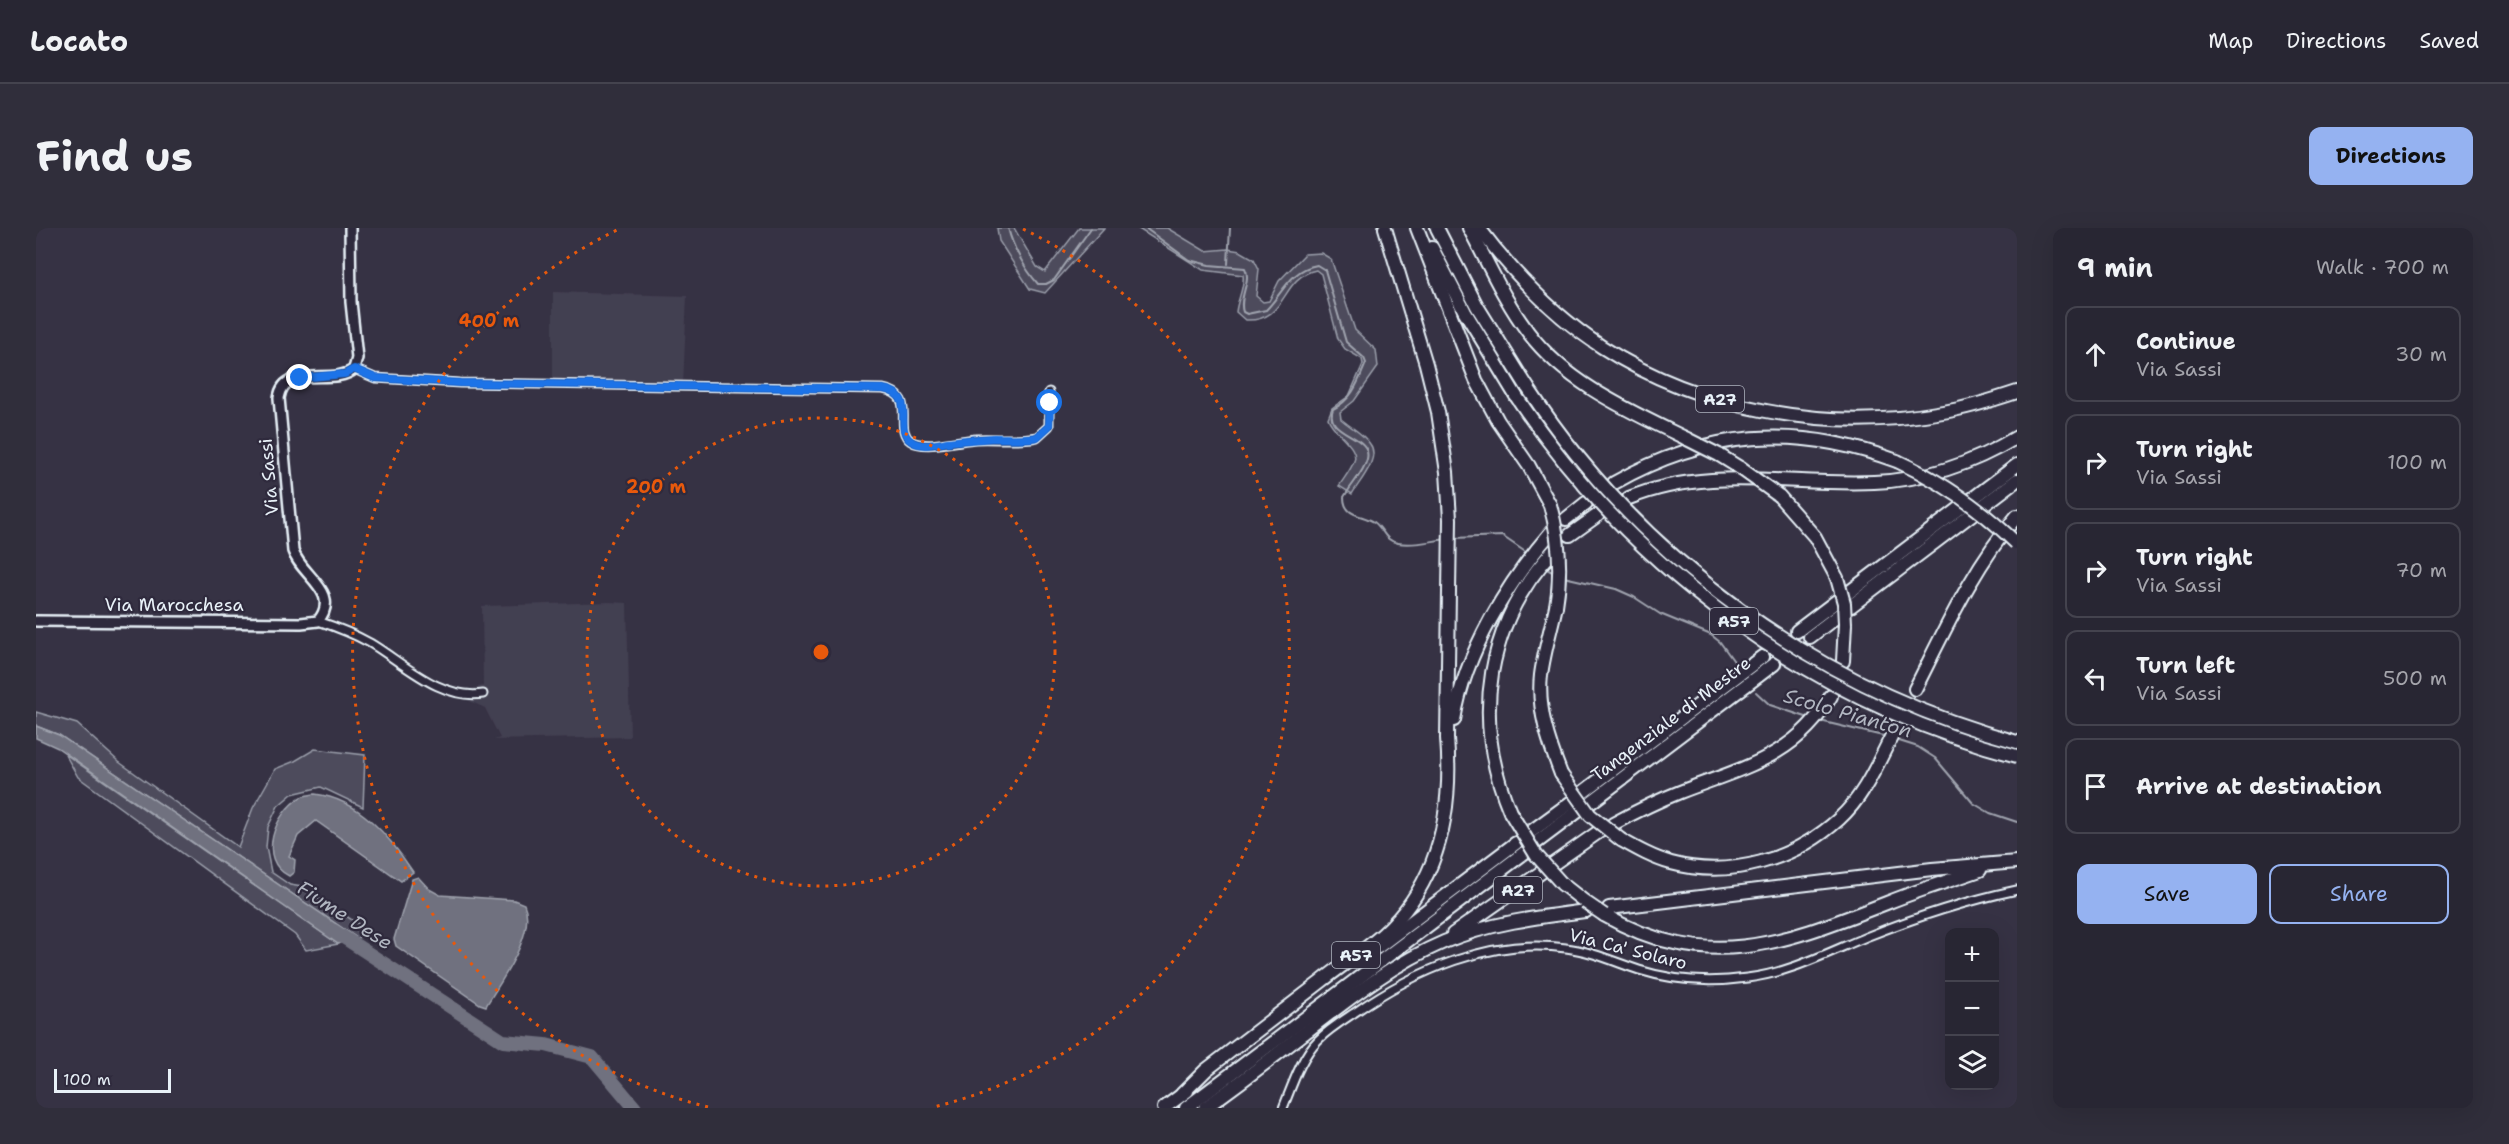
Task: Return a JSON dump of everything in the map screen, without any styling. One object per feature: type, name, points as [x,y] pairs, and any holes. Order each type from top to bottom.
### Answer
[{"type":"highway","points":[[1385,228],[1426,364],[1438,412],[1447,472],[1450,519],[1449,763]]},
{"type":"highway","points":[[1417,228],[1476,380],[1498,422],[1529,466],[1550,505],[1560,551],[1560,579],[1541,676],[1542,709],[1548,742],[1561,774],[1590,814],[1621,840],[1645,853],[1672,863],[1729,868],[1756,864],[1811,840],[1839,819],[1859,795],[1897,726]]},
{"type":"highway","name":"A57","points":[[1422,228],[1465,312],[1516,396],[1564,461],[1619,523],[1679,579],[1744,629],[1812,672],[1928,728],[2017,756]]},
{"type":"highway","name":"A57","points":[[1437,228],[1480,313],[1528,388],[1574,452],[1627,512],[1687,567],[1750,616],[1816,658],[1885,694],[1954,723],[2017,742]]},
{"type":"highway","points":[[1469,228],[1506,300],[1544,350],[1595,391],[1740,468],[1779,496],[1815,537],[1837,578],[1844,603],[1842,660]]},
{"type":"highway","name":"A27","points":[[1479,228],[1524,283],[1602,346],[1635,365],[1703,394],[1779,413],[1829,419],[1865,420],[1943,412],[2017,392]]},
{"type":"highway","points":[[1614,483],[1673,455],[1721,441],[1784,436],[1817,439],[1857,447],[1897,461],[1952,489],[2017,543]]},
{"type":"highway","points":[[1629,498],[1668,484],[1704,479],[1740,478],[1856,483],[1902,479],[1935,473],[1956,466],[1991,451],[2017,436]]},
{"type":"highway","points":[[1797,631],[2017,465]]},
{"type":"highway","points":[[1851,606],[2017,480]]},
{"type":"highway","points":[[1566,519],[1586,503]]},
{"type":"highway","points":[[1570,535],[1598,515]]},
{"type":"highway","points":[[1915,689],[1984,559],[2017,516]]},
{"type":"highway","name":"A57","points":[[1182,1094],[1206,1070],[1383,934],[1420,887],[1438,848],[1448,804],[1453,726],[1461,687],[1494,613],[1524,564],[1552,531]]},
{"type":"highway","points":[[1556,548],[1534,574],[1514,607],[1502,634],[1489,688],[1490,744],[1499,781],[1510,812],[1536,855],[1585,906]]},
{"type":"highway","points":[[1810,637],[1843,619]]},
{"type":"highway","name":"Tangenziale di Mestre","points":[[1762,657],[1586,798],[1774,664]]},
{"type":"highway","points":[[1613,824],[1677,793],[1755,765],[1802,733],[1831,696]]},
{"type":"highway","points":[[1533,838],[1573,807]]},
{"type":"highway","name":"A27","points":[[1435,946],[1600,831]]},
{"type":"highway","name":"A57","points":[[1164,1108],[1520,848],[1186,1108]]},
{"type":"highway","points":[[1606,911],[1922,870],[2017,862]]},
{"type":"highway","points":[[1205,1108],[1364,988],[1400,964],[1435,946],[1508,923],[1585,906],[1606,911],[1637,931],[1680,944],[1719,949],[1754,946],[1795,938],[1992,865]]},
{"type":"street","points":[[350,228],[351,302],[357,358],[354,369],[375,378],[460,383],[883,389],[894,392],[900,399],[903,407],[904,432],[908,439],[926,445],[974,439],[1037,437],[1049,426],[1049,392]]},
{"type":"street","name":"Via Sassi","points":[[315,622],[326,609],[326,596],[320,586],[298,564],[292,551],[279,394],[284,384],[296,378],[345,374],[354,369]]},
{"type":"street","name":"Via Marocchesa","points":[[36,621],[315,622],[368,642],[448,692],[468,696],[483,694]]},
{"type":"street","name":"Via Ca' Solaro","points":[[1283,1108],[1307,1054],[1326,1033],[1389,991],[1432,969],[1461,958],[1500,950],[1558,947],[1578,950],[1672,979],[1709,981],[1748,978],[1795,966],[1939,910],[2017,891]]},
{"type":"shaded area","points":[[997,228],[1014,228],[1037,267],[1045,272],[1079,228],[1104,228],[1045,293],[1030,289],[999,241]]},
{"type":"shaded area","points":[[1137,228],[1167,228],[1205,251],[1228,249],[1240,251],[1254,259],[1259,269],[1256,296],[1263,302],[1269,301],[1279,281],[1305,254],[1321,253],[1331,259],[1355,330],[1376,350],[1378,367],[1354,401],[1340,412],[1341,419],[1364,437],[1373,450],[1368,470],[1352,494],[1339,486],[1353,464],[1355,456],[1350,445],[1328,418],[1332,408],[1349,396],[1363,364],[1362,359],[1345,349],[1338,339],[1321,274],[1316,270],[1304,275],[1295,281],[1277,307],[1269,314],[1259,319],[1245,320],[1236,312],[1243,275],[1203,270]]},
{"type":"shaded area","points":[[553,292],[687,296],[683,386],[553,381]]},
{"type":"shaded area","points":[[627,603],[630,737],[494,740],[500,738],[485,708],[456,695],[459,691],[483,686],[482,606]]},
{"type":"shaded area","points":[[36,712],[77,724],[119,762],[238,847],[253,808],[275,769],[315,749],[365,755],[363,807],[321,787],[292,794],[278,806],[268,827],[266,847],[271,872],[290,885],[302,887],[372,933],[357,938],[59,735],[36,726]]},
{"type":"shaded area","points":[[65,754],[338,944],[306,950],[295,935],[78,777]]},
{"type":"water","points":[[36,726],[59,735],[357,938],[338,944],[58,748],[36,738]]},
{"type":"water","points":[[315,794],[346,803],[372,822],[413,872],[401,881],[316,821],[298,836],[289,856],[295,860],[294,872],[289,876],[279,869],[273,859],[271,848],[277,824],[292,804],[301,797]]},
{"type":"water","points":[[418,877],[429,889],[440,895],[514,900],[524,904],[527,915],[522,942],[486,1006],[396,946],[394,939],[412,879]]},
{"type":"waterway","name":"Scolo Pianton","points":[[1008,228],[1020,258],[1038,284],[1046,284],[1054,280],[1091,228]]},
{"type":"waterway","name":"Scolo Pianton","points":[[1145,228],[1189,260],[1209,265],[1245,268],[1247,278],[1242,306],[1243,312],[1247,314],[1266,310],[1293,277],[1300,272],[1317,265],[1325,270],[1346,342],[1364,358],[1366,363],[1350,395],[1333,409],[1332,418],[1335,424],[1363,444],[1367,451],[1365,464],[1344,497],[1347,508],[1350,512],[1374,522],[1393,542],[1410,544],[1446,539]]},
{"type":"waterway","points":[[1228,264],[1230,228]]},
{"type":"waterway","name":"Scolo Pianton","points":[[1454,538],[1502,536],[1527,553]]},
{"type":"waterway","name":"Scolo Pianton","points":[[1545,568],[1556,574]]},
{"type":"waterway","name":"Scolo Pianton","points":[[1564,577],[1616,589],[1634,597],[1660,614],[1711,635],[1720,642],[1738,667]]},
{"type":"waterway","name":"Scolo Pianton","points":[[1756,692],[1770,705],[1809,718]]},
{"type":"waterway","name":"Scolo Pianton","points":[[1820,721],[1887,737]]},
{"type":"waterway","name":"Scolo Pianton","points":[[1896,740],[1918,747],[1935,758],[1973,803],[1990,813],[2017,822]]},
{"type":"waterway","name":"Fiume Dese","points":[[334,931],[503,1041],[546,1045],[592,1057],[635,1108]]},
{"type":"tunnel","points":[[1777,662],[1810,637]]},
{"type":"route","points":[[300,378],[345,374],[354,369],[375,378],[460,383],[876,388],[898,395],[903,403],[905,435],[915,443],[926,445],[974,439],[1037,437],[1049,426],[1050,403]]}]
